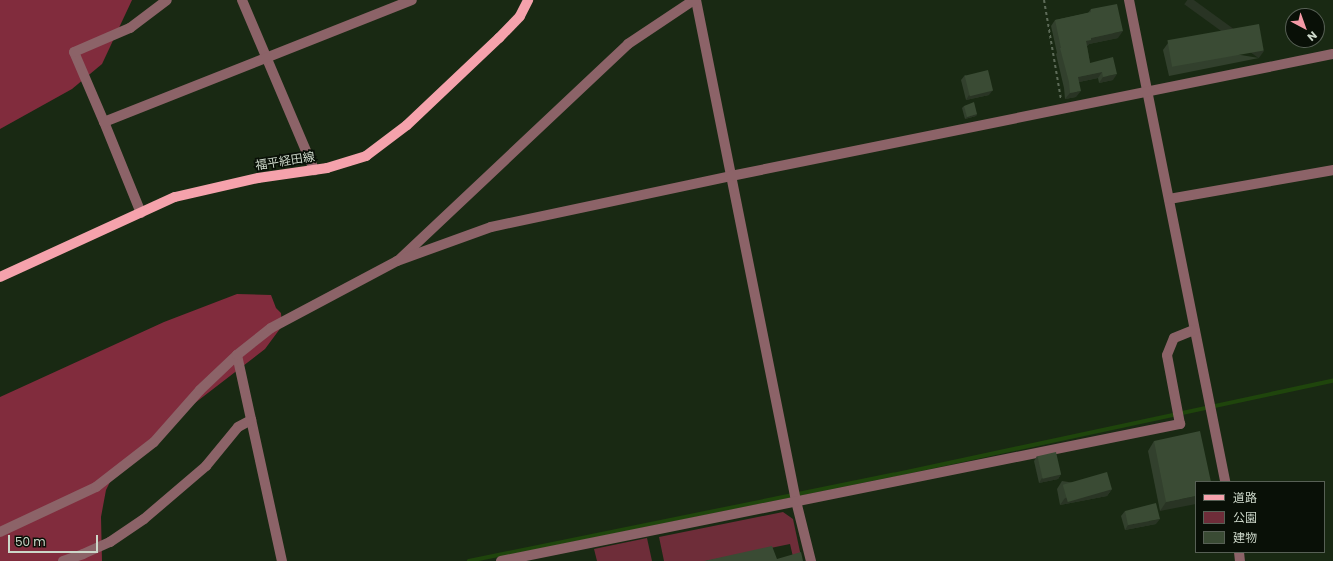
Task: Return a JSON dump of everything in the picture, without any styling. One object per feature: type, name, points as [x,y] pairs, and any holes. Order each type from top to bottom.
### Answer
[{"type":"main road","name":"福平経田線","points":[[0,277],[175,197],[258,178],[314,170],[366,156],[407,125],[499,38],[520,16],[528,0]]},
{"type":"street","points":[[141,212],[74,52],[130,28],[167,0]]},
{"type":"street","points":[[242,0],[314,170]]},
{"type":"street","points":[[104,122],[412,0]]},
{"type":"street","points":[[397,261],[628,44],[695,0],[796,501],[811,561]]},
{"type":"street","points":[[1129,0],[1224,481]]},
{"type":"street","points":[[0,532],[96,487],[154,442],[200,390],[237,356],[271,328],[397,261],[491,227],[731,176],[1333,54]]},
{"type":"street","points":[[1169,199],[1333,170]]},
{"type":"street","points":[[501,561],[1180,424],[1167,355],[1174,338],[1194,330]]},
{"type":"street","points":[[237,356],[282,561]]},
{"type":"street","points":[[64,561],[110,542],[144,519],[206,466],[238,427],[251,420]]},
{"type":"path","points":[[1044,0],[1063,109]]},
{"type":"green space","points":[[783,512],[793,519],[802,561],[794,561],[790,544],[706,561],[664,561],[659,537]]},
{"type":"green space","points":[[647,538],[652,561],[597,561],[594,549]]},
{"type":"shaded area","points":[[0,0],[132,0],[102,64],[72,89],[0,129]]},
{"type":"shaded area","points":[[237,294],[271,295],[276,308],[281,313],[282,326],[265,349],[178,416],[118,466],[106,490],[101,517],[102,561],[0,561],[0,397],[164,322]]},
{"type":"building","points":[[1117,4],[1123,31],[1091,38],[1091,40],[1086,41],[1090,63],[1113,57],[1117,74],[1103,77],[1102,72],[1078,77],[1081,91],[1070,93],[1069,82],[1060,48],[1055,20],[1091,12],[1091,9]]},
{"type":"building","points":[[1259,24],[1264,51],[1172,67],[1167,40]]},
{"type":"building","points":[[988,70],[993,90],[970,96],[965,76]]},
{"type":"building","points":[[974,102],[977,114],[967,117],[964,106]]},
{"type":"building","points":[[1200,431],[1211,481],[1195,481],[1195,496],[1166,502],[1154,441]]},
{"type":"building","points":[[1056,452],[1061,474],[1043,479],[1037,456]]},
{"type":"building","points":[[1107,472],[1112,489],[1068,502],[1063,485]]},
{"type":"building","points":[[1156,503],[1160,519],[1128,525],[1125,511]]},
{"type":"building","points":[[772,546],[777,559],[801,552],[803,561],[704,561]]},
{"type":"waterway","points":[[469,561],[893,475],[1333,381]]}]
